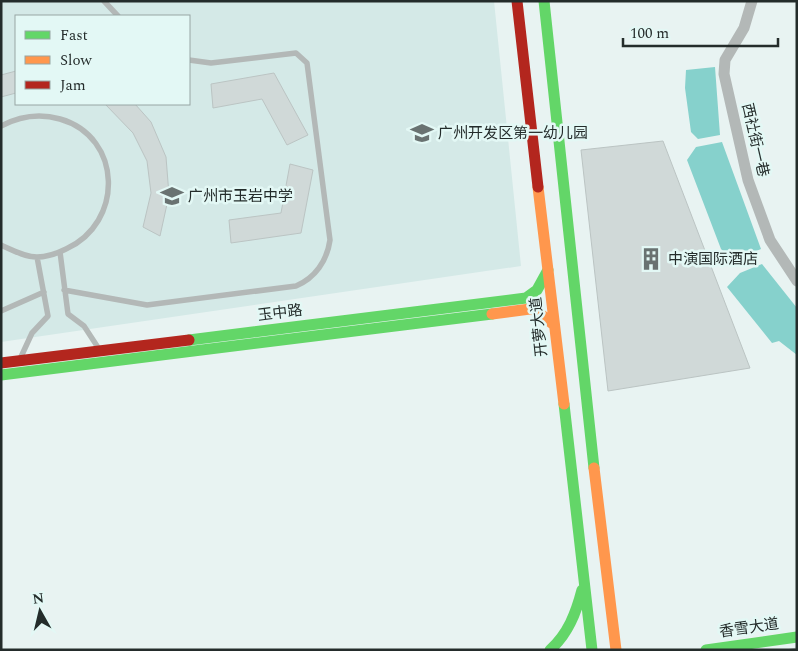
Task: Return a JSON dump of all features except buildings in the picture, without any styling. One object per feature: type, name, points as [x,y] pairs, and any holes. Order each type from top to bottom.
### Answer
[{"type":"main road","name":"开萝大道","points":[[517,1],[592,650]]},
{"type":"main road","points":[[544,1],[616,650]]},
{"type":"main road","name":"玉中路","points":[[1,363],[526,298],[532,295],[540,286],[548,270]]},
{"type":"main road","name":"玉中路","points":[[1,375],[530,309],[537,311],[554,325]]},
{"type":"main road","points":[[579,538],[591,550],[596,552],[600,549],[602,537]]},
{"type":"main road","points":[[550,650],[557,644],[571,623],[578,608],[584,578]]},
{"type":"main road","name":"香雪大道","points":[[706,650],[797,637]]},
{"type":"street","name":"西社街一巷","points":[[752,1],[744,28],[725,60],[724,74],[748,180],[770,240],[797,281]]},
{"type":"lane","points":[[104,1],[117,15]]},
{"type":"lane","points":[[64,290],[147,305],[296,286],[307,281],[328,254],[330,240],[307,63],[296,53],[210,63],[190,60]]},
{"type":"lane","points":[[1,126],[12,120],[30,115],[49,116],[68,121],[84,131],[96,145],[105,161],[109,180],[108,199],[102,216],[91,232],[77,244],[60,252],[37,257],[15,252],[1,245]]},
{"type":"lane","points":[[60,252],[68,314],[84,326],[100,351]]},
{"type":"lane","points":[[19,361],[32,333],[48,316],[37,257]]},
{"type":"lane","points":[[1,311],[44,292]]},
{"type":"shaded area","name":"广州市玉岩中学","points":[[1,1],[494,1],[521,266],[1,342]]},
{"type":"water","points":[[715,67],[720,135],[698,139],[691,132],[685,88],[686,70]]},
{"type":"water","points":[[722,142],[761,249],[733,261],[721,249],[687,160],[696,147]]},
{"type":"water","points":[[762,264],[797,308],[797,355],[779,341],[772,343],[727,287],[740,273]]},
{"type":"tram line","points":[[786,650],[797,648]]},
{"type":"traffic: fast","points":[[544,1],[594,468]]},
{"type":"traffic: fast","points":[[189,340],[526,298],[537,290],[548,270]]},
{"type":"traffic: fast","points":[[1,375],[492,314]]},
{"type":"traffic: fast","points":[[564,404],[592,650]]},
{"type":"traffic: fast","points":[[550,650],[562,637],[570,623],[582,590]]},
{"type":"traffic: fast","points":[[706,650],[797,637]]},
{"type":"traffic: slow","points":[[538,187],[564,404]]},
{"type":"traffic: slow","points":[[492,314],[530,309],[537,311],[554,325]]},
{"type":"traffic: slow","points":[[594,468],[616,650]]},
{"type":"traffic: jam","points":[[517,1],[538,187]]},
{"type":"traffic: jam","points":[[1,363],[189,340]]},
{"type":"place","name":"广州开发区第一幼儿园","points":[[422,133]]},
{"type":"place","name":"广州市玉岩中学","points":[[172,196]]},
{"type":"place","name":"中演国际酒店","points":[[651,259]]}]
